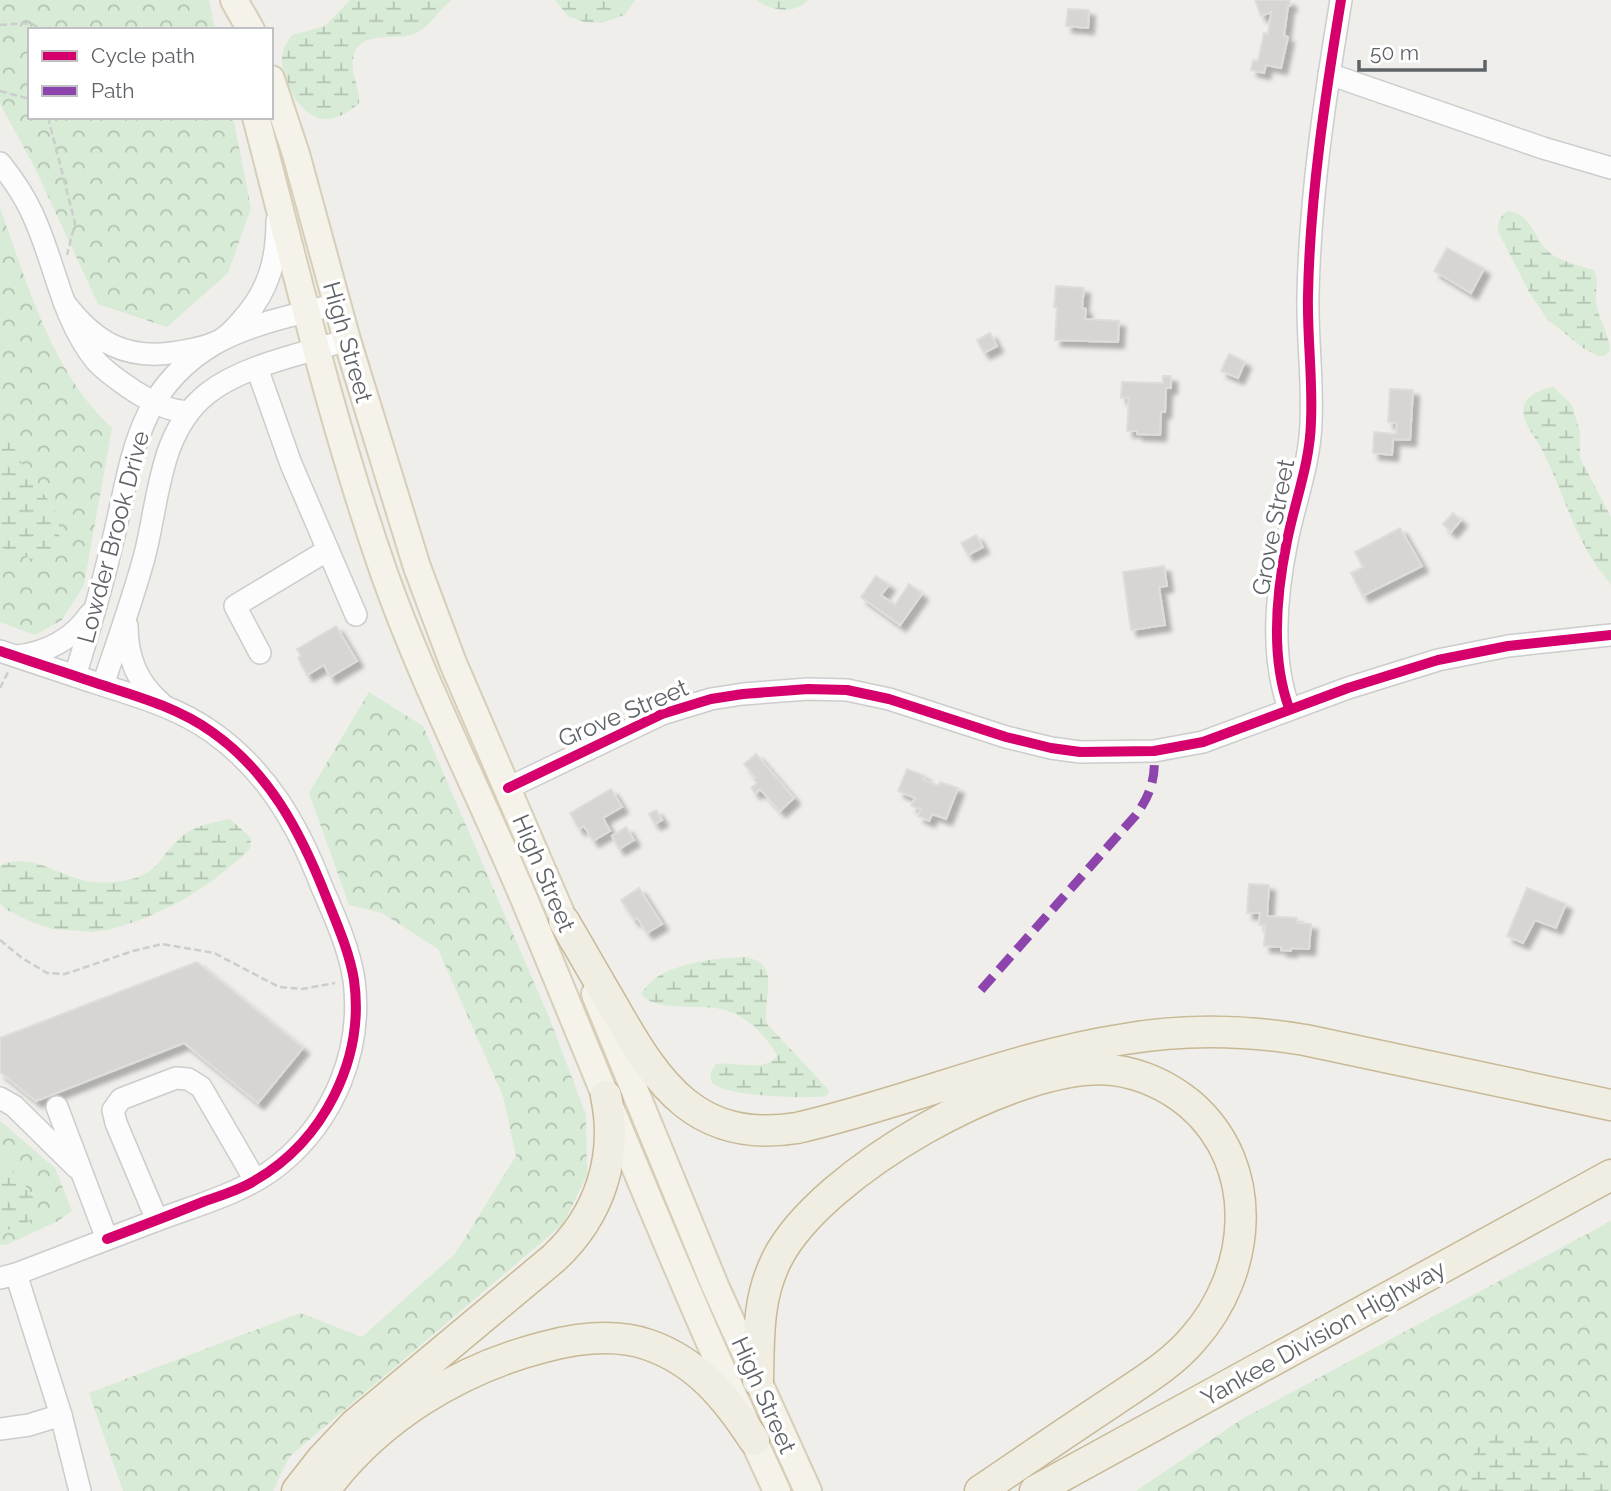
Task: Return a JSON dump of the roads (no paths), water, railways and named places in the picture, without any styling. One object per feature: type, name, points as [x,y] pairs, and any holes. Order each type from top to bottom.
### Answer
[{"type":"highway","points":[[564,921],[637,1048],[664,1084],[680,1100],[704,1115],[743,1128],[796,1128],[1074,1049],[1125,1039],[1203,1032],[1257,1034],[1305,1040],[1611,1105]]},
{"type":"highway","points":[[758,1381],[759,1321],[763,1298],[777,1259],[789,1239],[808,1217],[863,1169],[930,1126],[1031,1082],[1074,1071],[1098,1070],[1133,1074],[1158,1083],[1202,1115],[1222,1142],[1234,1167],[1240,1189],[1241,1226],[1236,1261],[1228,1282],[1205,1325],[1173,1359],[980,1491]]},
{"type":"highway","points":[[297,1491],[332,1447],[354,1425],[554,1258],[583,1227],[599,1196],[608,1163],[610,1136],[606,1096]]},
{"type":"highway","name":"Yankee Division Highway","points":[[1035,1491],[1611,1175]]},
{"type":"highway","points":[[324,1491],[377,1434],[433,1393],[467,1374],[508,1357],[576,1340],[617,1338],[635,1341],[684,1362],[718,1391],[754,1440]]},
{"type":"main road","points":[[226,0],[233,28]]},
{"type":"main road","points":[[234,0],[250,28]]},
{"type":"main road","name":"High Street","points":[[273,85],[296,154],[336,304],[424,588],[453,663],[698,1243],[808,1491]]},
{"type":"main road","name":"High Street","points":[[257,119],[306,312],[353,478],[396,606],[516,881],[715,1354],[777,1491]]},
{"type":"street","name":"Grove Street","points":[[508,788],[662,714],[710,699],[743,694],[822,689],[860,692],[1022,742],[1080,752],[1166,750],[1217,737],[1289,708],[1278,668],[1279,604],[1287,540],[1307,460],[1311,422],[1307,296],[1314,197],[1340,0]]},
{"type":"street","points":[[1329,74],[1543,148],[1611,168]]},
{"type":"street","points":[[0,163],[32,212],[64,302],[79,336],[96,360],[116,379],[154,403],[170,410],[189,412]]},
{"type":"street","points":[[64,302],[77,320],[97,338],[131,352],[166,354],[199,349],[217,342],[249,312],[267,285],[277,235],[274,185]]},
{"type":"street","name":"Lowder Brook Drive","points":[[75,676],[115,535],[129,463],[138,432],[154,403],[181,370],[217,342],[242,330],[336,304]]},
{"type":"street","name":"Lowder Brook Drive","points":[[103,685],[129,608],[150,532],[167,453],[189,412],[218,386],[257,368],[347,340]]},
{"type":"street","points":[[257,368],[291,464],[356,615]]},
{"type":"street","points":[[260,653],[235,606],[328,550]]},
{"type":"street","points":[[7,654],[47,649],[68,638],[86,619],[99,597]]},
{"type":"street","points":[[129,608],[127,638],[132,662],[148,691],[165,706]]},
{"type":"street","points":[[1289,708],[1373,679],[1451,657],[1535,643],[1611,635]]},
{"type":"street","name":"Lowder Brook Drive","points":[[7,654],[165,706],[214,733],[243,757],[282,804],[311,858],[341,934],[354,979],[356,1011],[352,1045],[332,1102],[317,1125],[278,1165],[255,1180],[107,1240],[8,1276]]},
{"type":"street","points":[[157,1220],[116,1123],[113,1110],[121,1099],[176,1078],[188,1079],[201,1087],[255,1180]]},
{"type":"street","points":[[0,1098],[14,1106],[81,1172]]},
{"type":"street","points":[[57,1107],[107,1240]]},
{"type":"street","points":[[8,1276],[61,1415],[80,1491]]},
{"type":"street","points":[[0,1429],[29,1425],[61,1415]]}]
